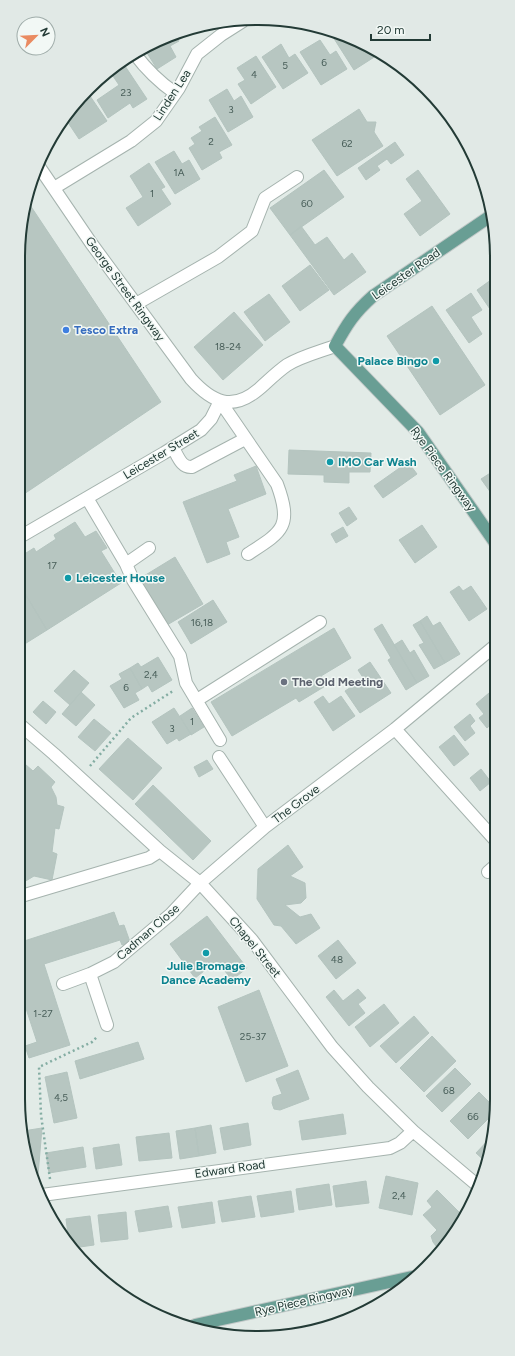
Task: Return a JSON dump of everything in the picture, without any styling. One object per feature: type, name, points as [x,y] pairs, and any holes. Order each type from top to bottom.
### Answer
[{"type":"main road","name":"Leicester Road","points":[[335,346],[350,320],[359,308],[373,296],[487,218]]},
{"type":"main road","name":"Rye Piece Ringway","points":[[335,346],[418,432],[490,533]]},
{"type":"main road","name":"Rye Piece Ringway","points":[[202,1324],[404,1279]]},
{"type":"street","name":"Linden Lea","points":[[54,188],[136,137],[156,121],[175,93],[197,54],[235,26]]},
{"type":"street","points":[[138,58],[164,86],[175,93]]},
{"type":"street","name":"George Street Ringway","points":[[42,171],[91,243],[191,379],[209,396],[220,401]]},
{"type":"street","points":[[136,304],[218,257],[252,231],[265,198],[296,177]]},
{"type":"street","points":[[220,401],[233,402],[246,398],[295,360],[335,346]]},
{"type":"street","points":[[220,401],[277,484],[285,516],[281,529],[271,539],[248,554]]},
{"type":"street","name":"Leicester Street","points":[[25,534],[173,448],[201,430],[211,419],[220,401]]},
{"type":"street","points":[[173,448],[182,464],[188,468],[245,439]]},
{"type":"street","points":[[87,498],[126,564],[133,580],[180,656],[186,683],[220,740]]},
{"type":"street","points":[[126,564],[149,548]]},
{"type":"street","points":[[196,700],[320,622]]},
{"type":"street","name":"The Grove","points":[[200,883],[265,827],[395,729],[490,650]]},
{"type":"street","name":"Chapel Street","points":[[25,729],[160,851],[200,883],[252,940],[332,1047],[368,1087],[413,1131],[474,1183]]},
{"type":"street","points":[[395,729],[490,834]]},
{"type":"street","points":[[220,758],[265,827]]},
{"type":"street","points":[[25,895],[149,858],[160,851]]},
{"type":"street","name":"Cadman Close","points":[[63,984],[90,974],[114,962],[171,914],[200,883]]},
{"type":"street","points":[[90,974],[107,1025]]},
{"type":"street","name":"Edward Road","points":[[47,1194],[390,1148],[400,1144],[413,1131]]},
{"type":"path","points":[[80,778],[131,718],[186,683]]},
{"type":"path","points":[[47,1194],[39,1067],[92,1042],[107,1025]]},
{"type":"building","points":[[333,38],[375,57],[354,70]]},
{"type":"building","points":[[178,39],[179,41],[170,46],[176,57],[157,69],[147,53]]},
{"type":"building","points":[[320,40],[330,55],[336,51],[347,69],[321,85],[300,52]]},
{"type":"building","points":[[281,44],[289,58],[295,54],[308,73],[283,89],[262,57]]},
{"type":"building","points":[[256,56],[276,87],[251,104],[238,84],[245,80],[237,68]]},
{"type":"building","points":[[125,66],[147,99],[133,108],[130,103],[108,118],[97,100],[119,85],[113,76]]},
{"type":"building","points":[[227,89],[234,101],[241,96],[253,117],[228,132],[209,100]]},
{"type":"building","points":[[90,96],[107,121],[79,139],[68,123]]},
{"type":"building","points":[[359,109],[367,122],[376,122],[374,132],[383,146],[337,176],[312,140]]},
{"type":"building","points":[[215,117],[232,145],[219,152],[222,158],[202,170],[189,148],[195,144],[191,138],[202,131],[199,127]]},
{"type":"building","points":[[395,142],[404,155],[391,164],[387,159],[377,166],[380,170],[366,180],[358,168]]},
{"type":"building","points":[[174,151],[182,164],[189,160],[200,179],[175,194],[155,162]]},
{"type":"building","points":[[149,163],[165,187],[161,189],[171,204],[138,226],[126,208],[143,197],[130,176]]},
{"type":"building","points":[[324,170],[344,197],[290,235],[270,208]]},
{"type":"building","points":[[418,170],[450,214],[420,236],[404,214],[422,201],[406,179]]},
{"type":"building","name":"Tesco Extra","points":[[31,206],[161,402],[25,493],[25,242]]},
{"type":"building","points":[[301,226],[315,245],[327,237],[344,260],[352,253],[366,272],[334,295],[290,235]]},
{"type":"building","points":[[310,265],[329,290],[300,311],[282,286]]},
{"type":"building","points":[[490,281],[490,309],[477,290]]},
{"type":"building","points":[[471,293],[482,310],[471,317],[482,334],[469,343],[446,310]]},
{"type":"building","points":[[269,294],[290,322],[265,341],[244,312]]},
{"type":"building","name":"Palace Bingo","points":[[432,306],[485,385],[440,415],[387,336]]},
{"type":"building","points":[[234,312],[263,345],[223,380],[194,347]]},
{"type":"building","name":"IMO Car Wash","points":[[289,450],[371,453],[370,472],[349,472],[349,483],[324,482],[324,475],[288,474]]},
{"type":"building","points":[[408,462],[417,474],[383,498],[374,486]]},
{"type":"building","points":[[256,466],[266,494],[228,509],[239,537],[226,542],[230,554],[207,563],[183,502],[237,481],[234,475]]},
{"type":"building","points":[[490,473],[490,492],[481,479]]},
{"type":"building","points":[[349,507],[357,519],[347,526],[339,513]]},
{"type":"building","name":"Leicester House","points":[[75,522],[85,537],[96,531],[107,548],[101,551],[121,583],[47,630],[25,594],[25,554],[34,548],[36,552],[56,539],[54,535]]},
{"type":"building","points":[[422,525],[437,547],[415,563],[399,540]]},
{"type":"building","points":[[343,527],[348,536],[336,543],[331,534]]},
{"type":"building","points":[[175,557],[203,604],[167,625],[139,579]]},
{"type":"building","points":[[459,586],[463,591],[471,586],[487,609],[469,621],[450,592]]},
{"type":"building","points":[[25,594],[47,630],[25,644]]},
{"type":"building","points":[[213,600],[227,622],[191,644],[178,622]]},
{"type":"building","points":[[427,616],[433,626],[440,622],[460,654],[445,663],[420,621]]},
{"type":"building","points":[[420,621],[445,663],[434,669],[419,645],[424,643],[413,625]]},
{"type":"building","points":[[382,624],[417,683],[406,690],[388,660],[391,658],[374,629]]},
{"type":"building","name":"The Old Meeting","points":[[334,628],[351,658],[321,676],[327,685],[299,702],[296,698],[232,736],[211,702]]},
{"type":"building","points":[[402,640],[410,653],[414,650],[429,676],[417,683],[394,645]]},
{"type":"building","points":[[158,657],[172,680],[152,692],[148,685],[142,689],[130,668],[138,663],[141,667]]},
{"type":"building","points":[[370,662],[391,693],[360,713],[345,691],[364,679],[358,670]]},
{"type":"building","points":[[130,668],[142,689],[135,693],[139,700],[124,708],[110,686],[122,679],[119,674]]},
{"type":"building","points":[[74,670],[89,683],[70,705],[54,691]]},
{"type":"building","points":[[81,692],[95,705],[76,726],[62,714]]},
{"type":"building","points":[[489,693],[490,694],[490,725],[487,728],[479,718],[484,714],[476,704]]},
{"type":"building","points":[[323,696],[329,704],[341,696],[355,716],[333,731],[314,702]]},
{"type":"building","points":[[43,701],[56,712],[46,724],[33,712]]},
{"type":"building","points":[[174,708],[191,734],[179,741],[177,738],[167,744],[152,722]]},
{"type":"building","points":[[192,708],[204,727],[191,735],[180,716]]},
{"type":"building","points":[[470,714],[475,721],[470,726],[475,733],[465,741],[454,727]]},
{"type":"building","points":[[94,719],[111,733],[95,751],[78,737]]},
{"type":"building","points":[[454,735],[469,754],[454,766],[439,747]]},
{"type":"building","points":[[128,738],[162,768],[133,800],[99,769]]},
{"type":"building","points":[[207,760],[213,769],[199,777],[194,767]]},
{"type":"building","points":[[25,764],[33,771],[38,766],[55,782],[51,787],[56,797],[57,805],[64,807],[59,829],[55,828],[52,852],[57,854],[52,880],[34,876],[25,881]]},
{"type":"building","points":[[481,769],[490,783],[480,791],[470,778]]},
{"type":"building","points":[[153,785],[211,841],[193,860],[135,804]]},
{"type":"building","points":[[288,845],[303,867],[290,876],[305,883],[306,898],[301,903],[285,905],[300,917],[311,914],[320,928],[296,944],[281,926],[274,925],[257,899],[258,869]]},
{"type":"building","points":[[114,912],[119,926],[124,925],[130,942],[122,945],[120,940],[44,964],[70,1045],[29,1058],[25,1046],[37,1042],[25,1005],[25,941]]},
{"type":"building","name":"Julie Bromage Dance Academy","points":[[207,916],[247,968],[232,980],[217,961],[195,978],[170,944]]},
{"type":"building","points":[[338,940],[356,963],[336,979],[318,956]]},
{"type":"building","points":[[358,989],[366,998],[358,1004],[365,1013],[349,1026],[326,997],[334,990],[343,1001]]},
{"type":"building","points":[[259,990],[288,1066],[246,1082],[218,1007]]},
{"type":"building","points":[[384,1004],[399,1023],[370,1047],[355,1027]]},
{"type":"building","points":[[414,1016],[429,1033],[396,1063],[380,1046]]},
{"type":"building","points":[[432,1036],[456,1061],[424,1092],[400,1068]]},
{"type":"building","points":[[138,1042],[144,1059],[80,1079],[75,1061]]},
{"type":"building","points":[[455,1068],[471,1084],[442,1112],[426,1096]]},
{"type":"building","points":[[298,1070],[309,1099],[280,1110],[274,1109],[272,1103],[273,1097],[282,1094],[276,1079]]},
{"type":"building","points":[[67,1072],[77,1118],[54,1123],[45,1077]]},
{"type":"building","points":[[479,1092],[490,1103],[490,1117],[468,1139],[450,1121]]},
{"type":"building","points":[[343,1114],[346,1134],[302,1140],[299,1121]]},
{"type":"building","points":[[248,1123],[251,1145],[224,1150],[220,1128]]},
{"type":"building","points":[[211,1125],[216,1153],[199,1156],[195,1128]]},
{"type":"building","points":[[42,1128],[38,1175],[29,1144],[27,1130]]},
{"type":"building","points":[[195,1128],[199,1156],[180,1159],[176,1131]]},
{"type":"building","points":[[169,1133],[172,1158],[139,1161],[136,1137]]},
{"type":"building","points":[[486,1142],[482,1159],[476,1153]]},
{"type":"building","points":[[119,1144],[122,1165],[96,1169],[93,1148]]},
{"type":"building","points":[[83,1147],[86,1167],[49,1173],[46,1153]]},
{"type":"building","points":[[386,1176],[418,1183],[412,1215],[379,1208]]},
{"type":"building","points":[[366,1181],[369,1203],[336,1207],[333,1186]]},
{"type":"building","points":[[329,1184],[332,1205],[299,1210],[296,1189]]},
{"type":"building","points":[[437,1190],[460,1213],[437,1246],[433,1242],[431,1236],[437,1230],[423,1215],[432,1207],[427,1201]]},
{"type":"building","points":[[291,1191],[294,1212],[261,1217],[257,1196]]},
{"type":"building","points":[[251,1196],[255,1217],[222,1222],[218,1201]]},
{"type":"building","points":[[212,1202],[215,1223],[182,1228],[178,1207]]},
{"type":"building","points":[[168,1206],[172,1227],[139,1232],[135,1211]]},
{"type":"building","points":[[126,1212],[128,1239],[101,1242],[98,1215]]},
{"type":"building","points":[[90,1216],[94,1245],[79,1247],[68,1233],[66,1219]]},
{"type":"place","name":"Tesco Extra","points":[[66,330]]},
{"type":"place","name":"Palace Bingo","points":[[436,361]]},
{"type":"place","name":"IMO Car Wash","points":[[330,462]]},
{"type":"place","name":"Leicester House","points":[[68,578]]},
{"type":"place","name":"The Old Meeting","points":[[284,682]]},
{"type":"place","name":"Julie Bromage Dance Academy","points":[[206,953]]}]
